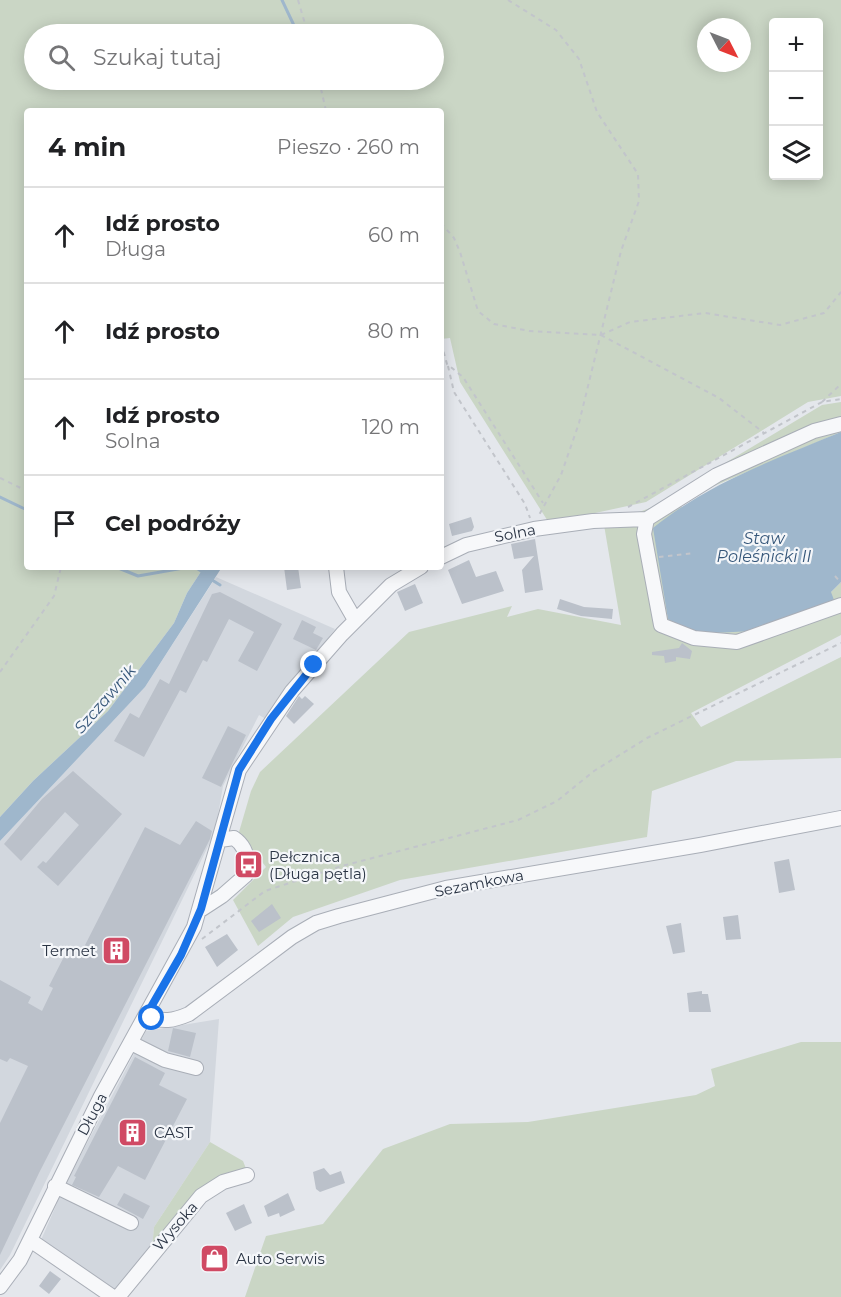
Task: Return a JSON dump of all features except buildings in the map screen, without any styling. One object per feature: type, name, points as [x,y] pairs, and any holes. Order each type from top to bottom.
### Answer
[{"type":"street","points":[[841,424],[814,431],[717,475],[647,519],[644,534],[661,626],[694,638],[738,642],[841,605]]},
{"type":"street","name":"Solna","points":[[444,556],[466,545],[534,529],[593,521],[647,519]]},
{"type":"street","points":[[336,570],[339,592],[354,620]]},
{"type":"street","points":[[201,909],[222,896],[246,875],[246,851],[234,838],[221,835],[239,770],[258,740],[292,691],[354,620],[391,585],[416,570]]},
{"type":"street","name":"Sezamkowa","points":[[147,1014],[158,1020],[174,1021],[189,1014],[292,938],[316,923],[339,916],[479,882],[700,845],[841,818]]},
{"type":"street","name":"Długa","points":[[0,1287],[20,1260],[55,1186],[187,942],[201,909],[221,835]]},
{"type":"street","points":[[131,1043],[165,1060],[196,1068]]},
{"type":"street","name":"Wysoka","points":[[118,1297],[201,1196],[223,1182],[247,1175]]},
{"type":"street","points":[[55,1186],[131,1224]]},
{"type":"street","points":[[30,1240],[113,1297]]},
{"type":"path","points":[[298,0],[305,24]]},
{"type":"path","points":[[508,0],[556,30],[579,59],[597,112],[638,174],[639,201],[621,250],[579,423],[561,475],[543,504],[534,529]]},
{"type":"path","points":[[321,90],[325,108]]},
{"type":"path","points":[[444,226],[454,238],[460,252],[478,311],[494,324],[529,331],[601,336],[719,398],[764,433]]},
{"type":"path","points":[[601,336],[630,322],[705,313],[780,325],[824,313],[841,292]]},
{"type":"path","points":[[444,354],[454,392],[525,504],[534,529]]},
{"type":"path","points":[[447,364],[463,377],[543,504]]},
{"type":"path","points":[[622,511],[822,402],[841,384]]},
{"type":"path","points":[[822,402],[841,399]]},
{"type":"path","points":[[0,478],[24,490]]},
{"type":"path","points":[[659,557],[694,553]]},
{"type":"path","points":[[0,672],[54,596],[60,570]]},
{"type":"path","points":[[835,576],[841,583]]},
{"type":"path","points":[[187,942],[195,943],[203,938],[265,891],[342,866],[518,820],[557,801],[594,771],[647,738],[841,643]]},
{"type":"shaded area","points":[[216,577],[335,629],[266,719],[259,715],[223,786],[215,832],[10,1255],[0,1270],[0,841],[145,687]]},
{"type":"shaded area","points":[[219,1019],[210,1142],[154,1227],[152,1248],[116,1289],[110,1290],[41,1240],[65,1185],[146,1031]]},
{"type":"green space","points":[[0,0],[841,0],[841,396],[808,402],[646,502],[549,523],[460,382],[450,338],[444,339],[444,108],[24,108],[24,570],[202,570],[187,593],[174,623],[108,711],[33,781],[0,817]]},
{"type":"green space","points":[[841,402],[841,432],[714,486],[680,506],[831,592],[841,582],[841,635],[691,713],[701,727],[841,657],[841,758],[736,761],[652,791],[647,837],[400,880],[293,917],[258,946],[233,900],[266,867],[239,832],[251,791],[260,772],[409,632],[512,606],[507,617],[538,609],[621,625],[604,525],[650,508],[822,405]]},
{"type":"green space","points":[[801,1042],[841,1042],[841,1297],[245,1297],[266,1236],[323,1224],[383,1149],[450,1124],[528,1122],[696,1095],[715,1086],[711,1069]]},
{"type":"green space","points":[[210,1142],[243,1161],[247,1171],[220,1179],[152,1248],[154,1227]]},
{"type":"water","name":"Staw Poleśnicki II","points":[[841,432],[841,582],[831,592],[834,600],[806,613],[752,631],[695,634],[668,619],[653,528],[696,498],[743,473]]},
{"type":"water","points":[[202,570],[220,570],[145,687],[0,841],[0,817],[33,781],[108,711],[174,623],[187,593]]},
{"type":"waterway","name":"Szczawnik","points":[[282,0],[293,24]]},
{"type":"waterway","points":[[0,497],[24,509]]},
{"type":"waterway","points":[[123,570],[138,576],[172,570]]},
{"type":"waterway","points":[[200,570],[204,573]]},
{"type":"waterway","points":[[212,580],[220,585]]},
{"type":"place","name":"Pełcznica (Długa pętla)","points":[[248,865]]},
{"type":"place","name":"Termet","points":[[117,950]]},
{"type":"place","name":"CAST","points":[[133,1132]]},
{"type":"place","name":"Auto Serwis","points":[[215,1258]]},
{"type":"route","points":[[152,1018],[147,1014],[181,955],[201,909],[239,770],[271,719],[314,665]]}]
